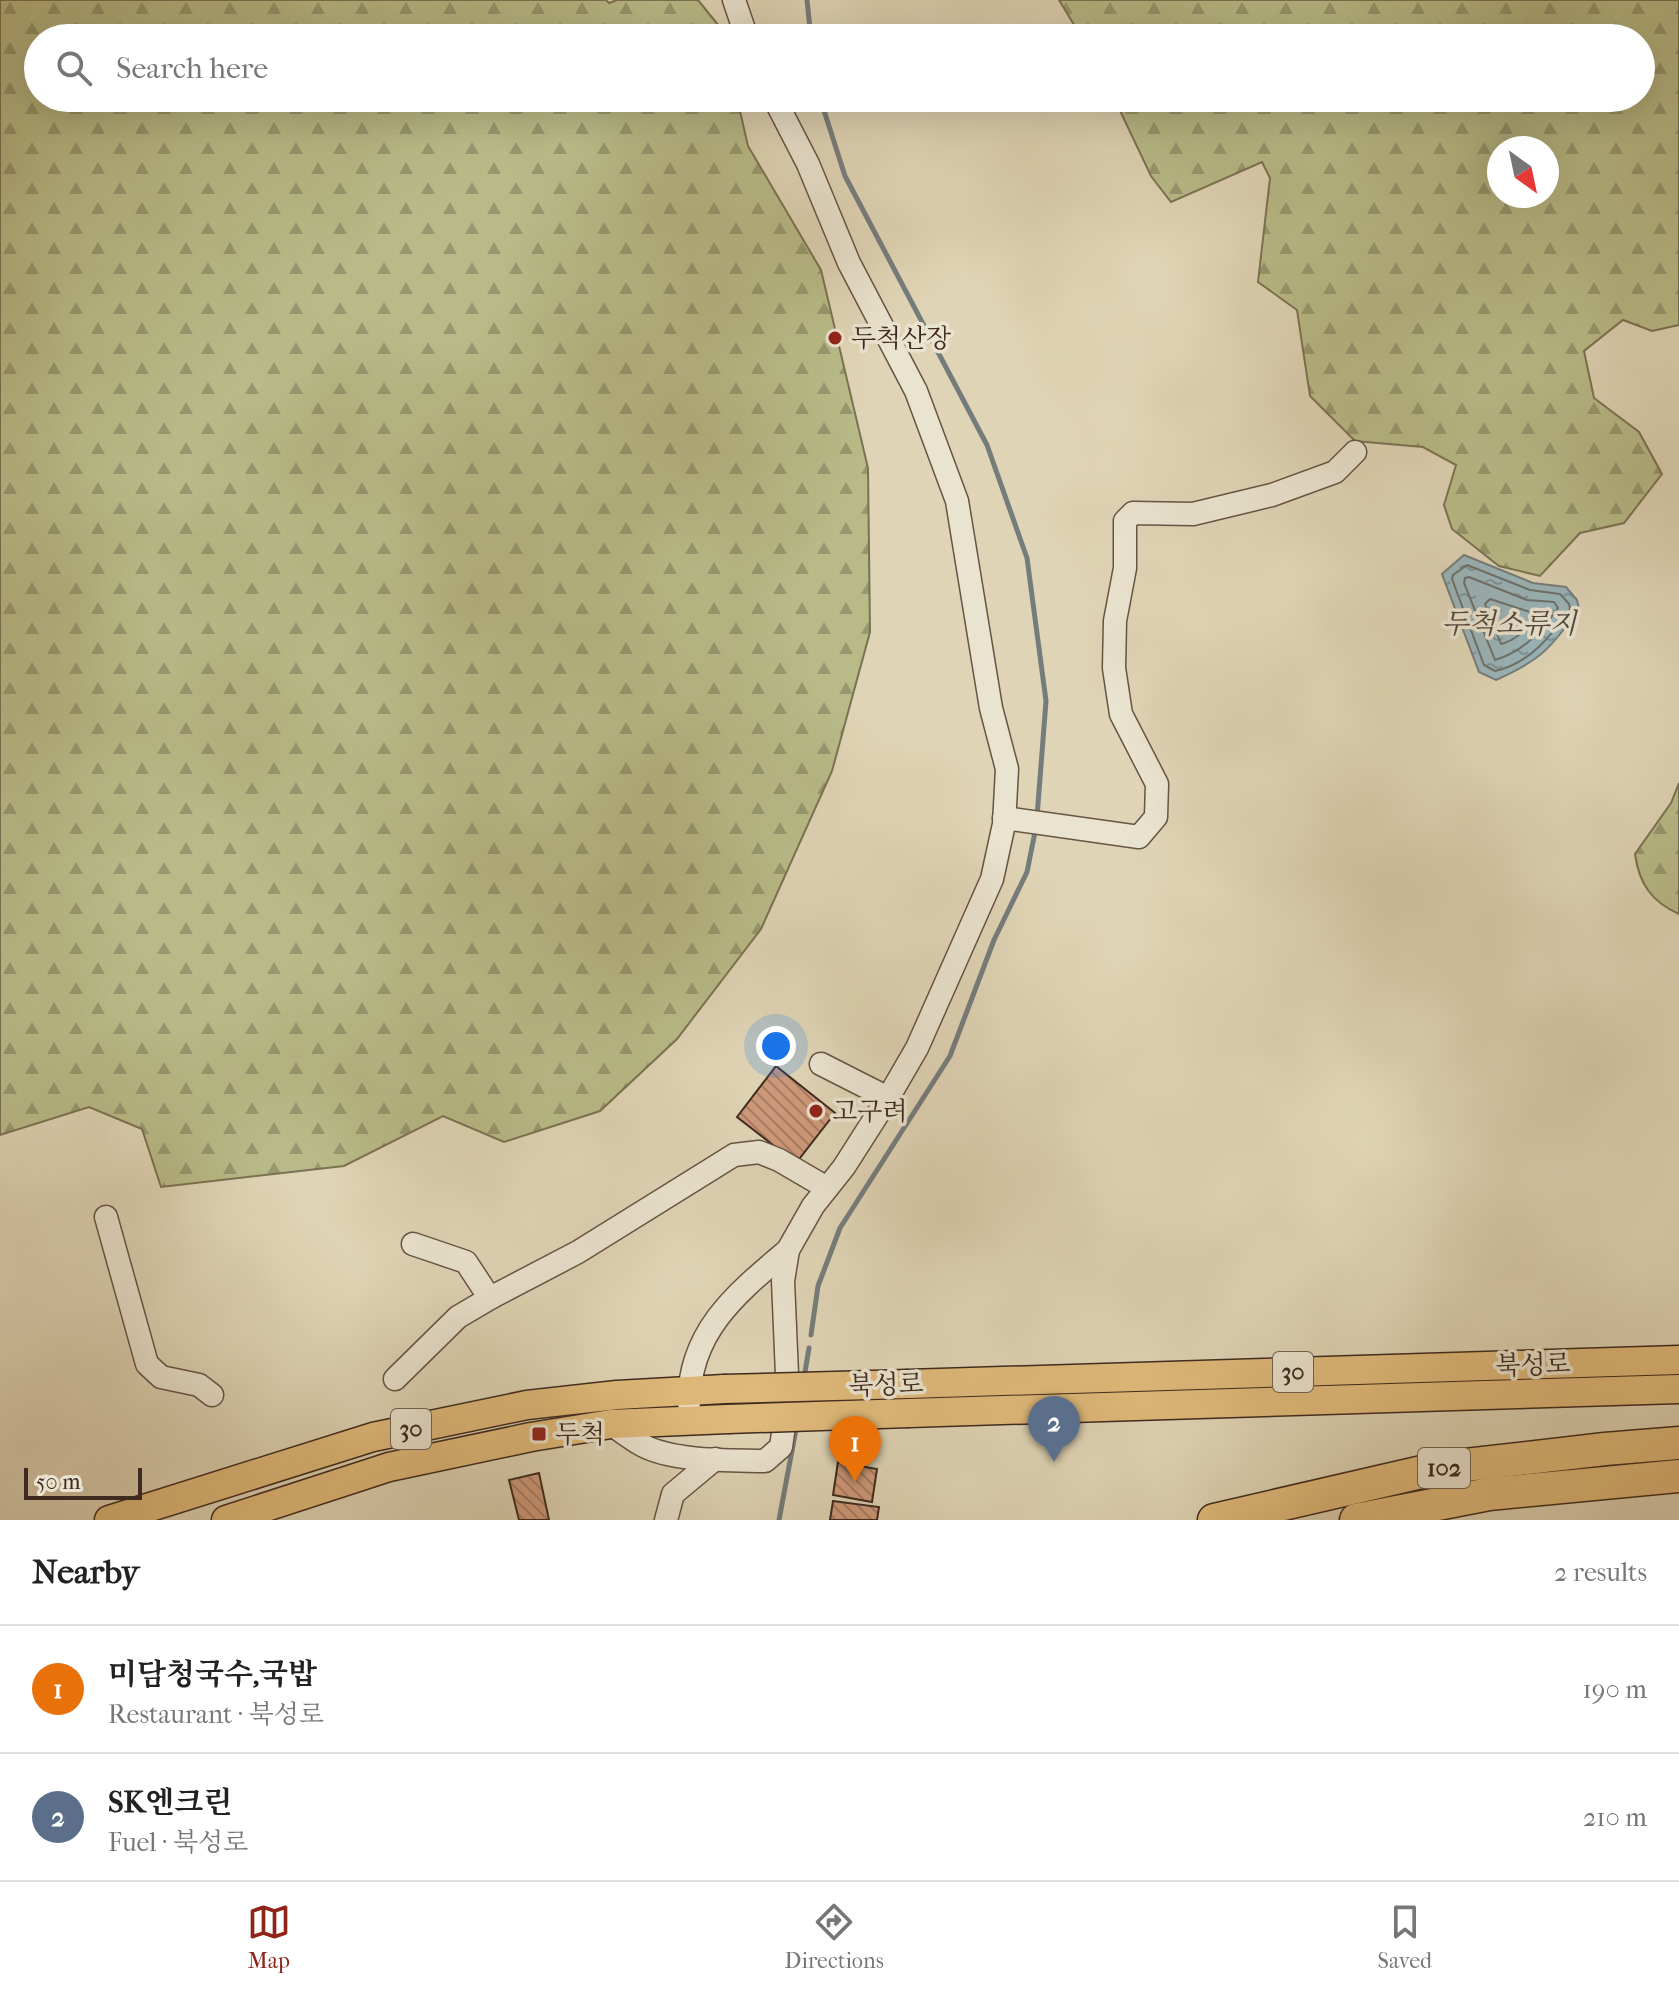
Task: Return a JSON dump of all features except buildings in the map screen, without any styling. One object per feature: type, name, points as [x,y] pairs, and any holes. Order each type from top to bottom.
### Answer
[{"type":"highway","name":"102","points":[[1214,1520],[1439,1468],[1679,1443]]},
{"type":"highway","name":"102","points":[[1356,1520],[1489,1494],[1679,1476]]},
{"type":"main road","name":"북성로","points":[[109,1520],[373,1437],[527,1405],[617,1395],[724,1389],[1679,1360]]},
{"type":"main road","name":"북성로","points":[[226,1520],[389,1467],[531,1437],[611,1424],[1679,1389]]},
{"type":"street","points":[[734,0],[742,24]]},
{"type":"street","points":[[688,1420],[689,1391],[697,1352],[704,1338],[734,1296],[788,1250],[813,1206],[844,1167],[917,1048],[987,891],[1010,818],[1007,769],[991,708],[957,501],[916,391],[849,263],[808,164],[781,112]]},
{"type":"street","points":[[1010,818],[1139,837],[1156,817],[1157,784],[1121,714],[1114,668],[1115,621],[1125,568],[1125,521],[1133,513],[1193,514],[1272,495],[1335,472],[1355,452]]},
{"type":"street","points":[[821,1064],[888,1098]]},
{"type":"street","points":[[395,1379],[458,1317],[578,1252],[734,1155],[759,1152],[827,1188]]},
{"type":"street","points":[[106,1217],[147,1364],[161,1377],[199,1385],[212,1395]]},
{"type":"street","points":[[413,1244],[466,1262],[492,1297]]},
{"type":"street","points":[[611,1424],[642,1445],[657,1451],[715,1459],[765,1461],[781,1447],[788,1398],[783,1281],[788,1250]]},
{"type":"street","points":[[666,1520],[673,1494],[715,1459]]},
{"type":"green space","points":[[0,0],[606,0],[609,3],[617,0],[698,0],[717,24],[24,24],[24,112],[740,112],[748,146],[821,270],[868,468],[870,632],[832,771],[761,929],[677,1039],[600,1111],[504,1142],[443,1116],[344,1166],[161,1187],[142,1129],[89,1107],[0,1135]]},
{"type":"green space","points":[[1059,0],[1679,0],[1679,325],[1652,331],[1623,320],[1584,351],[1594,398],[1639,432],[1662,474],[1624,523],[1580,533],[1540,576],[1499,566],[1452,529],[1444,505],[1456,465],[1423,447],[1355,441],[1310,396],[1297,310],[1258,282],[1270,178],[1262,162],[1171,202],[1151,176],[1121,112],[1655,112],[1655,24],[1074,24]]},
{"type":"green space","points":[[1679,783],[1679,914],[1661,904],[1648,891],[1635,854],[1671,803]]},
{"type":"water","name":"두척소류지","points":[[1464,555],[1533,583],[1566,587],[1577,600],[1579,609],[1552,643],[1535,659],[1496,680],[1479,672],[1442,574]]},
{"type":"waterway","points":[[807,0],[810,24]]},
{"type":"waterway","points":[[824,112],[845,176],[987,445],[1027,558],[1046,701],[1037,817]]},
{"type":"waterway","points":[[811,1335],[818,1286],[840,1228],[950,1056],[994,940],[1027,872],[1036,827]]},
{"type":"waterway","points":[[804,1378],[809,1348]]},
{"type":"waterway","points":[[779,1520],[797,1424]]},
{"type":"place","name":"두척산장","points":[[835,338]]},
{"type":"place","name":"고구려","points":[[816,1111]]},
{"type":"place","name":"두척","points":[[539,1434]]},
{"type":"place","name":"SK엔크린","points":[[1054,1462]]},
{"type":"place","name":"미담청국수,국밥","points":[[855,1482]]}]
